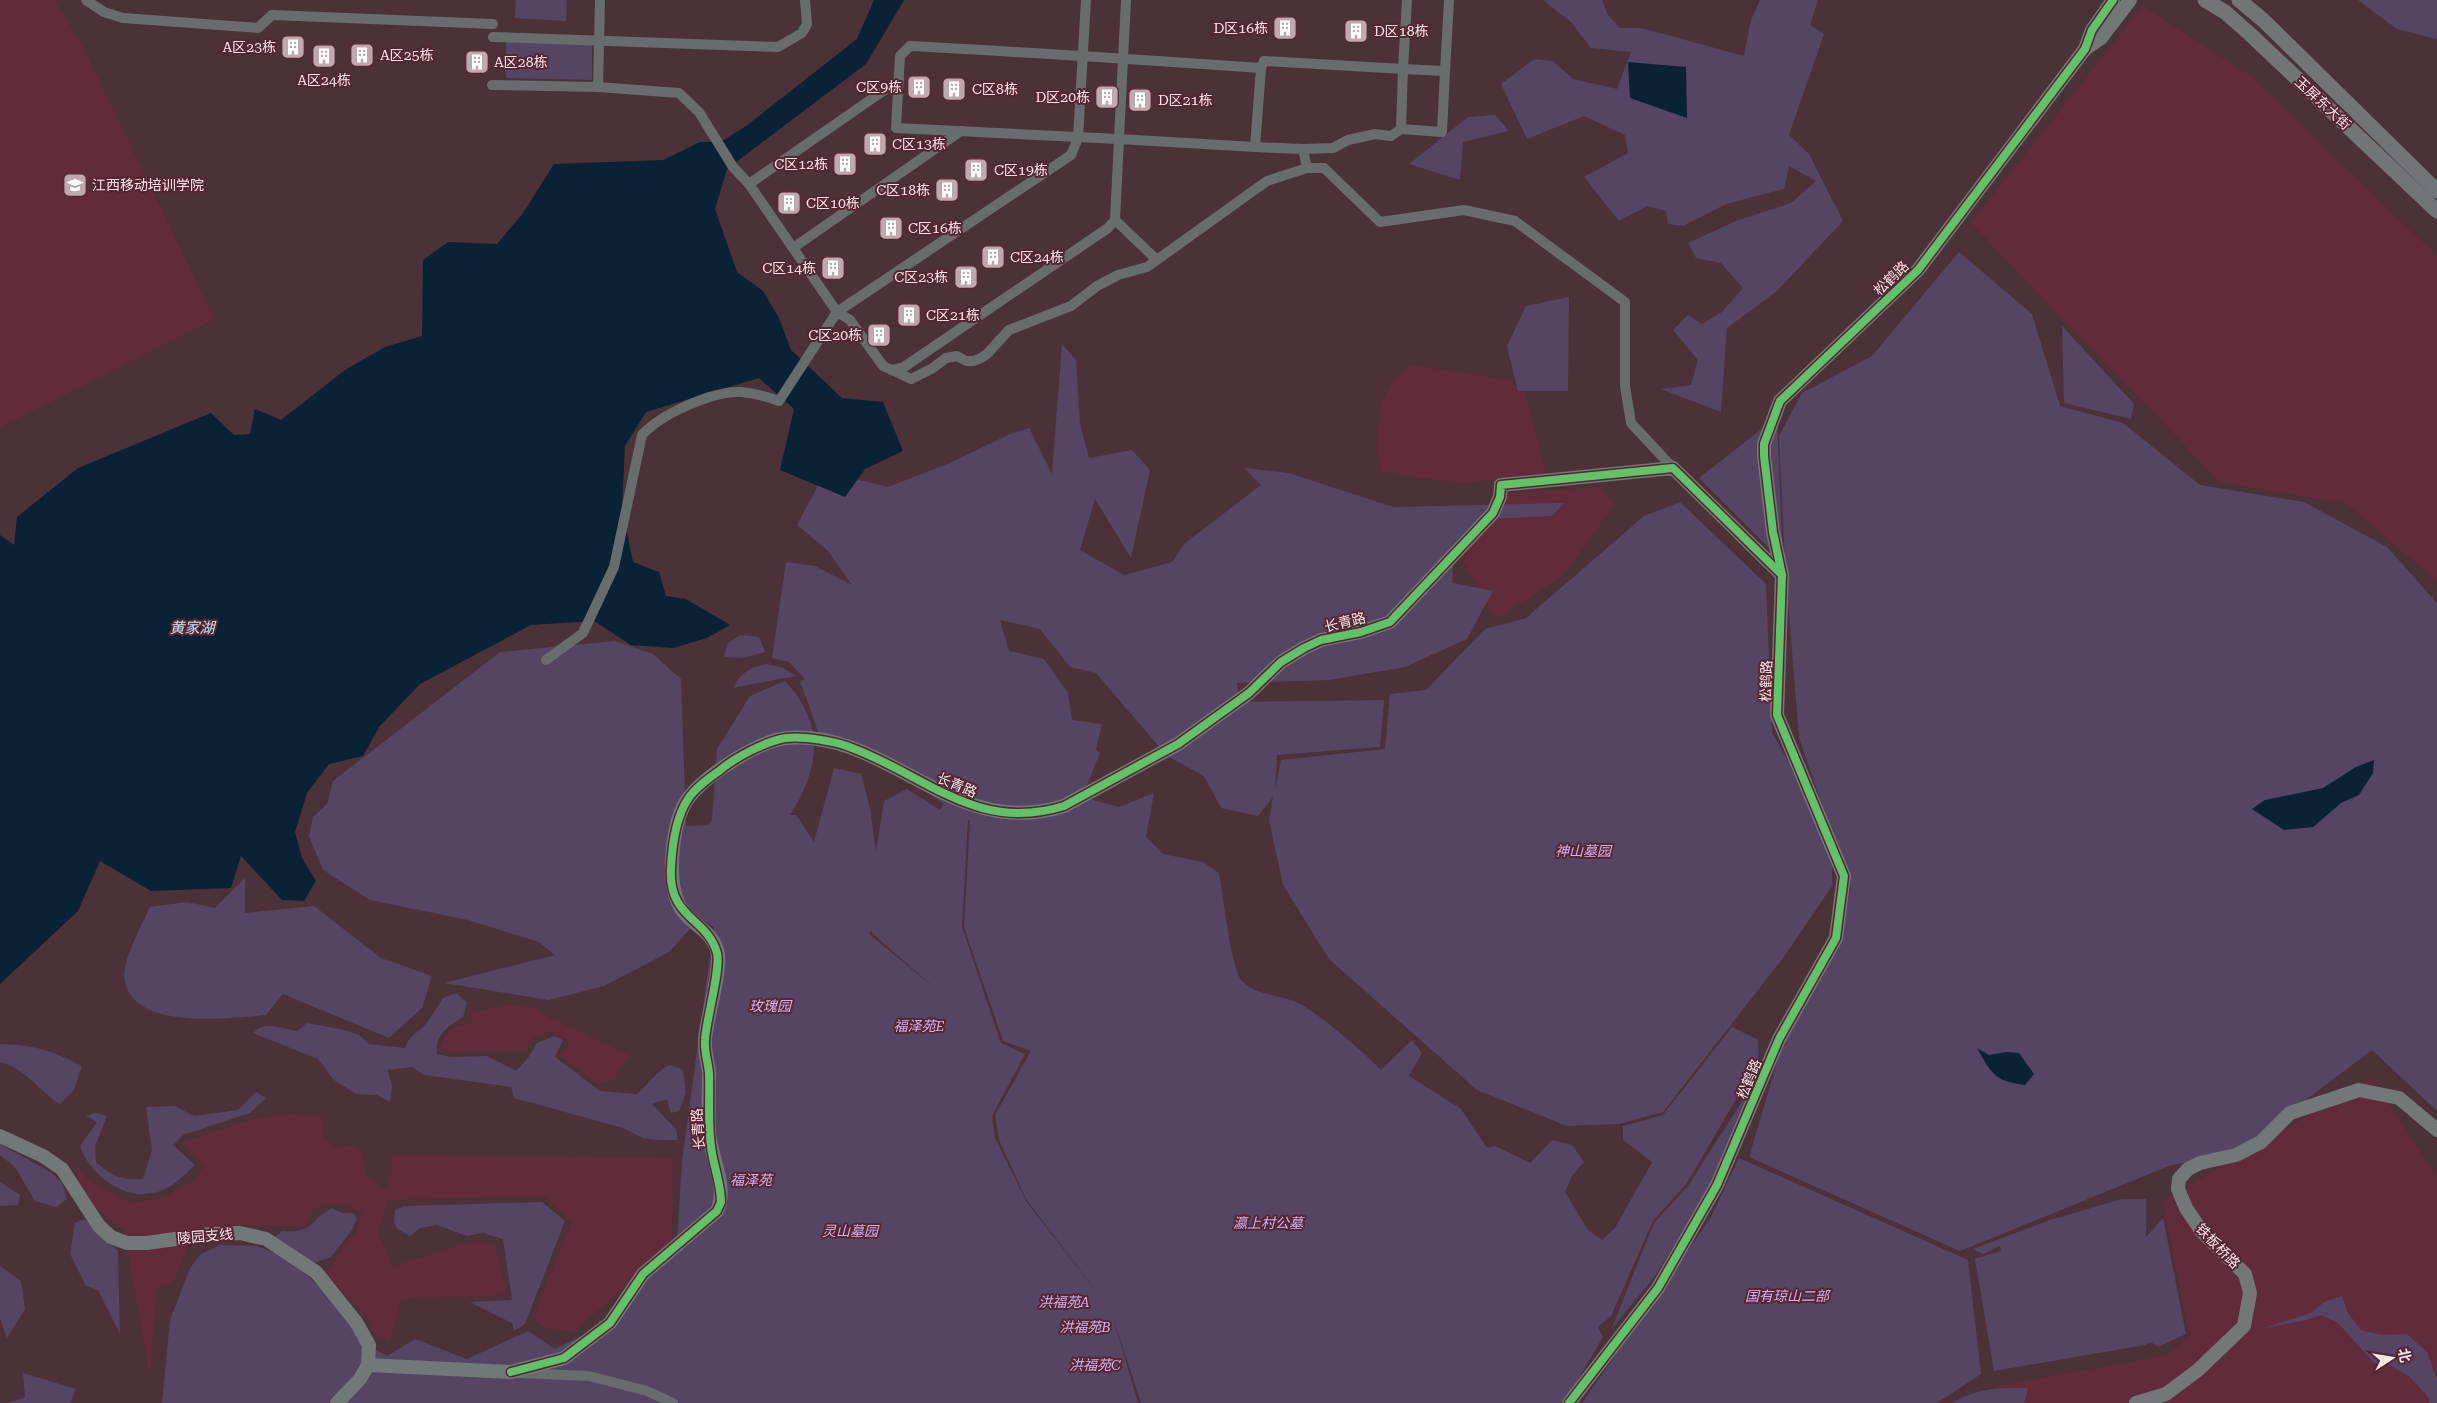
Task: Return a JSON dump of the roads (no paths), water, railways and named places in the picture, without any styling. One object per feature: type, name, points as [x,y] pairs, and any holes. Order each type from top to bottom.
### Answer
[{"type":"main road","name":"玉屏东大街","points":[[2205,0],[2224,12],[2251,35],[2437,211]]},
{"type":"main road","name":"玉屏东大街","points":[[2240,1],[2263,20],[2437,191]]},
{"type":"street","points":[[86,0],[104,12],[123,18],[258,28],[272,16],[493,24]]},
{"type":"street","points":[[598,87],[600,0]]},
{"type":"street","points":[[493,37],[778,47],[802,33],[806,24],[805,0]]},
{"type":"street","points":[[546,660],[584,633],[614,567],[642,436],[650,426],[671,414],[722,394],[739,392],[761,394],[779,401],[837,312],[1071,155],[1078,138],[1086,0]]},
{"type":"street","points":[[892,370],[904,367],[1108,228],[1115,220],[1126,0]]},
{"type":"street","points":[[1400,129],[1407,0]]},
{"type":"street","points":[[1261,68],[1084,55],[910,46],[900,56],[896,128],[1303,148],[1333,148],[1348,140],[1376,134],[1391,136],[1400,129],[1442,132],[1449,0]]},
{"type":"street","points":[[2092,30],[2107,0]]},
{"type":"street","name":"松鹤路","points":[[1569,1403],[1658,1288],[1717,1186],[1779,1039],[1836,938],[1844,876],[1777,715],[1782,576],[1773,532],[1764,444],[1780,401],[1918,270],[2085,49],[2092,30],[2113,0]]},
{"type":"street","name":"松鹤路","points":[[2085,49],[2101,38],[2130,0]]},
{"type":"street","points":[[1255,147],[1261,68],[1264,61],[1445,71]]},
{"type":"street","points":[[749,184],[898,80]]},
{"type":"street","points":[[492,85],[598,87],[679,93],[699,112],[733,167],[749,184],[837,312],[850,320],[882,366],[911,379],[953,356],[966,361],[974,361],[987,354],[1008,330],[1071,306],[1097,286],[1118,275],[1138,271],[1267,181],[1308,168],[1324,168],[1380,222],[1464,210],[1515,222],[1625,302],[1625,386],[1631,423],[1673,468],[1782,576]]},
{"type":"street","points":[[793,248],[961,132]]},
{"type":"street","points":[[1303,148],[1308,168]]},
{"type":"street","points":[[1115,220],[1156,258]]},
{"type":"street","name":"长青路","points":[[511,1372],[564,1358],[610,1323],[643,1274],[717,1211],[721,1202],[709,1133],[709,1071],[704,1042],[718,955],[709,935],[686,916],[678,904],[673,888],[671,869],[678,821],[687,800],[722,768],[742,755],[786,738],[837,743],[853,748],[941,793],[991,811],[1044,812],[1064,806],[1178,744],[1249,693],[1282,662],[1304,648],[1321,640],[1362,632],[1390,622],[1493,513],[1500,497],[1501,486],[1673,468]]},
{"type":"street","name":"铁板桥路","points":[[2136,1403],[2166,1394],[2198,1370],[2244,1326],[2250,1293],[2245,1274],[2202,1232],[2186,1208],[2178,1189],[2179,1179],[2188,1169],[2200,1163],[2216,1161],[2236,1155],[2261,1142],[2290,1113],[2359,1090],[2399,1098],[2437,1130]]},
{"type":"street","name":"陵园支线","points":[[0,1136],[43,1156],[62,1169],[98,1226],[111,1237],[127,1243],[147,1243],[211,1234],[240,1233],[266,1240],[316,1272],[356,1322],[369,1345],[368,1365]]},
{"type":"street","points":[[338,1403],[360,1379],[368,1365],[589,1376],[647,1392],[673,1403]]},
{"type":"water","name":"黄家湖","points":[[874,0],[904,0],[866,64],[727,169],[715,209],[737,272],[763,291],[779,318],[791,350],[842,398],[883,402],[903,451],[865,469],[845,497],[780,470],[794,409],[759,378],[646,412],[625,446],[622,508],[633,562],[659,572],[666,596],[686,599],[730,625],[707,638],[673,648],[631,645],[594,621],[531,625],[420,684],[379,727],[363,756],[329,764],[307,793],[295,832],[302,858],[316,881],[304,901],[282,900],[241,856],[231,888],[151,891],[100,861],[78,911],[0,984],[0,535],[14,545],[17,517],[78,468],[211,413],[234,435],[250,434],[255,409],[281,420],[345,370],[385,347],[422,336],[423,260],[448,242],[497,244],[523,213],[554,164],[663,160],[700,142],[721,142],[746,126],[857,39]]},
{"type":"water","points":[[1628,62],[1686,67],[1687,118],[1630,98]]},
{"type":"water","points":[[2374,760],[2373,773],[2359,795],[2341,803],[2313,827],[2284,830],[2252,809],[2265,800],[2323,788],[2356,767]]},
{"type":"water","points":[[1977,1048],[1989,1055],[2007,1052],[2019,1053],[2034,1074],[2025,1085],[2000,1078],[1986,1064]]},
{"type":"place","name":"D区16栋","points":[[1285,28]]},
{"type":"place","name":"D区18栋","points":[[1356,31]]},
{"type":"place","name":"A区23栋","points":[[293,47]]},
{"type":"place","name":"A区25栋","points":[[362,55]]},
{"type":"place","name":"A区24栋","points":[[324,56]]},
{"type":"place","name":"A区28栋","points":[[477,62]]},
{"type":"place","name":"C区9栋","points":[[919,87]]},
{"type":"place","name":"C区8栋","points":[[954,89]]},
{"type":"place","name":"D区20栋","points":[[1107,97]]},
{"type":"place","name":"D区21栋","points":[[1140,100]]},
{"type":"place","name":"C区13栋","points":[[875,144]]},
{"type":"place","name":"C区12栋","points":[[845,164]]},
{"type":"place","name":"C区19栋","points":[[976,170]]},
{"type":"place","name":"江西移动培训学院","points":[[75,185]]},
{"type":"place","name":"C区18栋","points":[[947,190]]},
{"type":"place","name":"C区10栋","points":[[789,203]]},
{"type":"place","name":"C区16栋","points":[[891,228]]},
{"type":"place","name":"C区24栋","points":[[993,257]]},
{"type":"place","name":"C区14栋","points":[[833,268]]},
{"type":"place","name":"C区23栋","points":[[966,277]]},
{"type":"place","name":"C区21栋","points":[[909,315]]},
{"type":"place","name":"C区20栋","points":[[879,335]]},
{"type":"park label","name":"神山墓园","points":[[1583,851]]},
{"type":"park label","name":"玫瑰园","points":[[770,1006]]},
{"type":"park label","name":"福泽苑E","points":[[919,1026]]},
{"type":"park label","name":"福泽苑","points":[[751,1180]]},
{"type":"park label","name":"瀛上村公墓","points":[[1268,1223]]},
{"type":"park label","name":"灵山墓园","points":[[850,1231]]},
{"type":"park label","name":"国有琼山二部","points":[[1787,1296]]},
{"type":"park label","name":"洪福苑A","points":[[1064,1302]]},
{"type":"park label","name":"洪福苑B","points":[[1085,1327]]},
{"type":"park label","name":"洪福苑C","points":[[1095,1365]]}]
